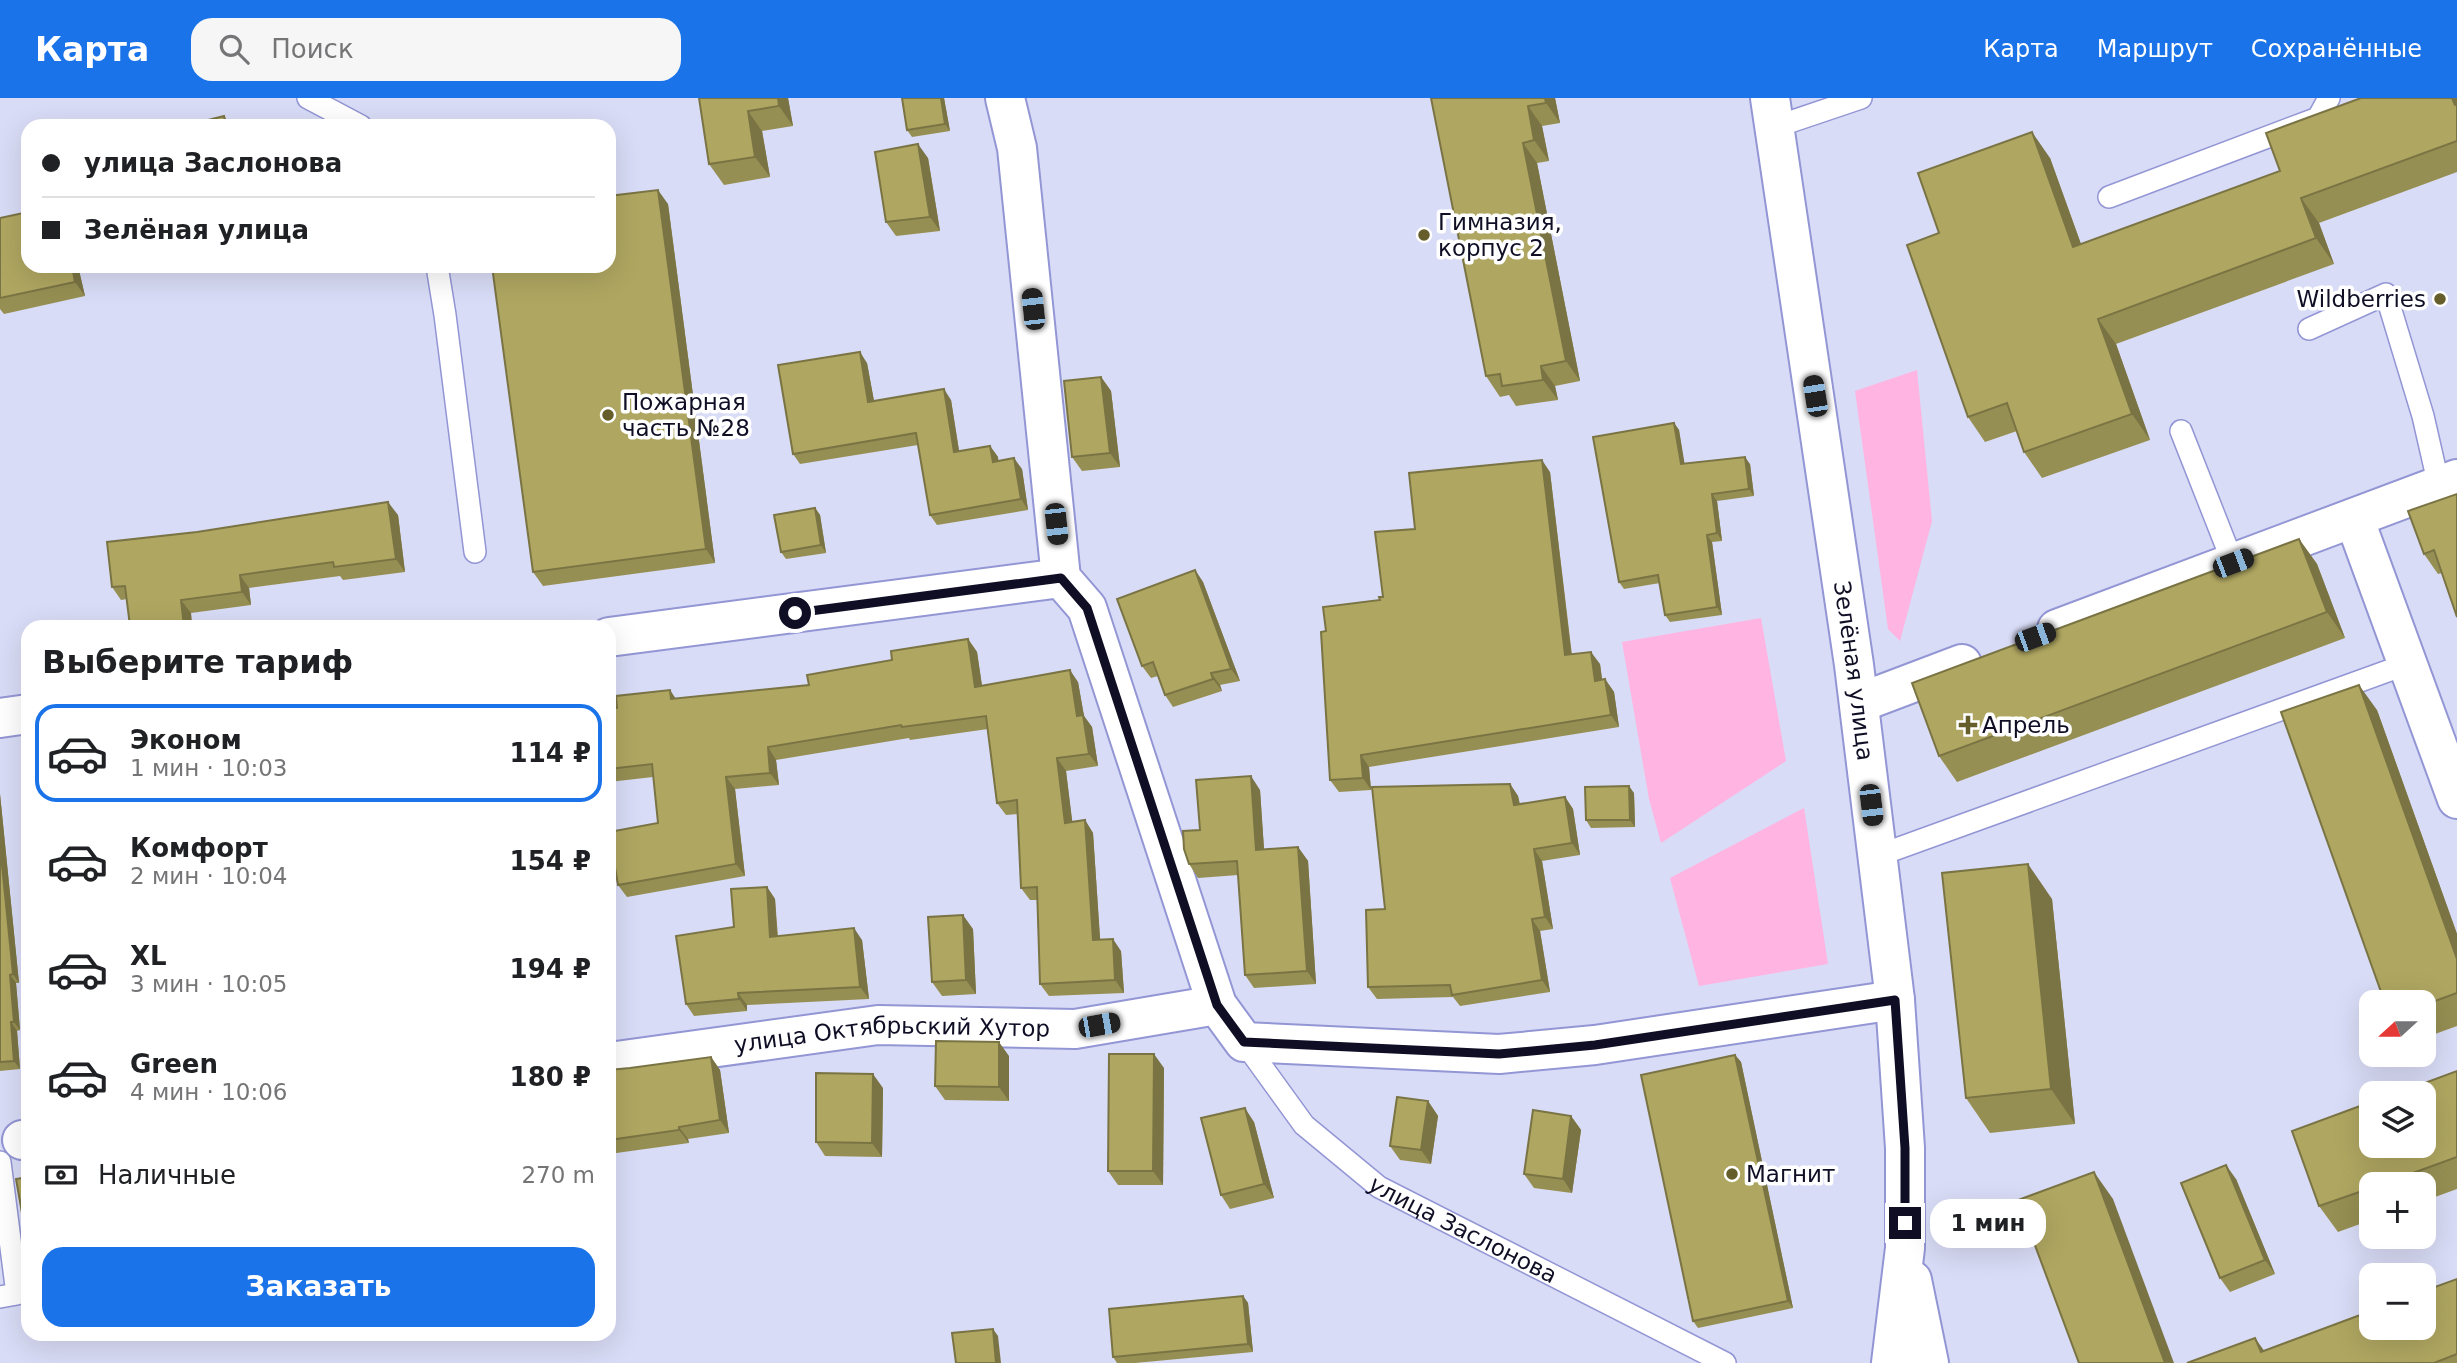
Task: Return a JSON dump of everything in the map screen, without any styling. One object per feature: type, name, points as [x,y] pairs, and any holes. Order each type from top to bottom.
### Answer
[{"type":"street","points":[[1005,98],[1017,148],[1061,578],[1087,608],[1217,1005],[1244,1042],[1499,1054],[1595,1045],[1895,1000]]},
{"type":"street","name":"Зелёная улица","points":[[1773,113],[1859,703],[1895,1000],[1905,1148],[1905,1248],[1891,1363]]},
{"type":"street","points":[[1859,703],[2448,483]]},
{"type":"street","points":[[2354,518],[2457,799]]},
{"type":"street","points":[[616,636],[1061,578]]},
{"type":"street","points":[[0,718],[21,715]]},
{"type":"street","name":"улица Октябрьский Хутор","points":[[616,1061],[878,1025],[1075,1028],[1217,1005]]},
{"type":"street","name":"Зелёная улица","points":[[1905,1248],[1929,1363]]},
{"type":"lane","points":[[308,98],[348,119]]},
{"type":"lane","points":[[1773,113],[1861,98]]},
{"type":"lane","points":[[2109,197],[2318,118],[2329,98]]},
{"type":"lane","points":[[438,273],[475,552]]},
{"type":"lane","points":[[2309,329],[2386,293],[2423,416],[2448,483]]},
{"type":"lane","points":[[2181,430],[2233,563]]},
{"type":"lane","points":[[1877,856],[2407,664]]},
{"type":"lane","name":"улица Заслонова","points":[[1244,1042],[1304,1125],[1379,1187],[1725,1363]]},
{"type":"lane","points":[[0,1297],[18,1294],[13,1145]]},
{"type":"shaded area","points":[[1917,370],[1932,521],[1900,641],[1888,629],[1855,391]]},
{"type":"shaded area","points":[[1761,618],[1786,761],[1661,843],[1649,799],[1622,642]]},
{"type":"shaded area","points":[[1804,808],[1828,964],[1699,986],[1670,878]]},
{"type":"building","points":[[699,98],[778,98],[779,106],[748,111],[755,157],[709,164]]},
{"type":"building","points":[[902,98],[941,98],[945,124],[907,130]]},
{"type":"building","points":[[1431,98],[1545,98],[1546,103],[1528,106],[1534,140],[1523,143],[1566,361],[1541,366],[1543,380],[1502,386],[1500,374],[1486,376]]},
{"type":"building","points":[[2361,98],[2452,98],[2455,105],[2457,104],[2457,141],[2301,198],[2316,238],[2098,319],[2132,414],[2024,452],[2007,403],[1968,417],[1907,245],[1939,233],[1918,173],[2032,132],[2073,247],[2280,171],[2266,133]]},
{"type":"building","points":[[918,144],[930,217],[886,222],[875,152]]},
{"type":"building","name":"Пожарная часть №28","points":[[658,190],[706,549],[533,572],[493,273],[616,273],[616,195]]},
{"type":"building","points":[[21,214],[21,273],[73,273],[75,282],[0,298],[0,218]]},
{"type":"building","points":[[860,352],[868,402],[944,389],[954,452],[990,446],[993,462],[1014,458],[1021,499],[930,515],[916,433],[793,454],[778,365]]},
{"type":"building","points":[[1101,377],[1110,453],[1072,457],[1064,381]]},
{"type":"building","points":[[1674,423],[1681,464],[1745,457],[1749,489],[1712,494],[1717,533],[1707,535],[1717,607],[1665,615],[1658,575],[1619,582],[1593,437]]},
{"type":"building","points":[[1542,460],[1565,655],[1591,652],[1595,681],[1605,679],[1611,715],[1361,755],[1363,778],[1330,780],[1321,632],[1326,631],[1323,607],[1380,600],[1379,597],[1383,597],[1375,532],[1415,529],[1409,473]]},
{"type":"building","points":[[2457,494],[2457,617],[2434,550],[2424,554],[2408,511]]},
{"type":"building","points":[[388,502],[396,559],[334,567],[333,562],[240,575],[242,592],[181,600],[183,620],[129,620],[125,586],[112,587],[107,542],[197,532]]},
{"type":"building","points":[[815,508],[821,545],[781,552],[774,515]]},
{"type":"building","points":[[2299,539],[2327,612],[1939,756],[1912,683]]},
{"type":"building","points":[[1195,570],[1231,669],[1211,673],[1213,679],[1165,695],[1153,662],[1142,666],[1117,599]]},
{"type":"building","points":[[968,639],[975,687],[1070,670],[1077,716],[1083,715],[1089,754],[1057,758],[1065,823],[1085,820],[1093,940],[1113,939],[1115,980],[1040,984],[1037,887],[1021,888],[1017,800],[997,803],[986,716],[901,725],[768,747],[770,773],[726,777],[736,864],[618,885],[616,831],[658,823],[652,764],[616,768],[616,696],[670,690],[671,699],[809,685],[807,675],[892,660],[891,651]]},
{"type":"building","points":[[2359,685],[2457,959],[2457,993],[2436,1001],[2436,990],[2380,990],[2281,712]]},
{"type":"building","points":[[1251,776],[1256,850],[1298,847],[1307,971],[1245,975],[1237,861],[1189,864],[1184,849],[1183,831],[1200,830],[1196,780]]},
{"type":"building","points":[[1510,784],[1514,805],[1565,797],[1572,843],[1534,849],[1545,917],[1532,919],[1542,980],[1452,995],[1450,985],[1368,987],[1366,910],[1385,909],[1372,787]]},
{"type":"building","points":[[1629,786],[1630,820],[1586,820],[1585,787]]},
{"type":"building","points":[[0,845],[13,974],[10,975],[14,1061],[0,1062]]},
{"type":"building","points":[[2028,864],[2051,1089],[1966,1098],[1942,873]]},
{"type":"building","points":[[767,887],[770,937],[854,928],[860,987],[738,993],[739,999],[686,1004],[676,936],[734,927],[731,889]]},
{"type":"building","points":[[963,915],[966,980],[932,982],[928,917]]},
{"type":"building","points":[[936,1041],[999,1042],[999,1087],[935,1086]]},
{"type":"building","points":[[1109,1054],[1154,1054],[1153,1171],[1108,1171]]},
{"type":"building","points":[[1735,1055],[1788,1301],[1693,1321],[1641,1075]]},
{"type":"building","points":[[711,1057],[720,1120],[679,1127],[679,1130],[616,1139],[616,1069]]},
{"type":"building","points":[[2457,1071],[2457,1157],[2416,1172],[2359,1172],[2359,1192],[2319,1206],[2292,1131],[2359,1106],[2359,1158],[2436,1158],[2436,1081],[2430,1081]]},
{"type":"building","points":[[816,1073],[873,1074],[872,1143],[816,1142]]},
{"type":"building","points":[[1397,1097],[1428,1101],[1421,1150],[1390,1146]]},
{"type":"building","points":[[1245,1108],[1264,1184],[1221,1195],[1201,1118]]},
{"type":"building","points":[[1533,1110],[1571,1116],[1563,1179],[1524,1174]]},
{"type":"building","points":[[2226,1165],[2265,1260],[2220,1278],[2181,1183]]},
{"type":"building","points":[[2094,1172],[2165,1363],[2079,1363],[2018,1200]]},
{"type":"building","points":[[21,1178],[21,1207],[16,1179]]},
{"type":"building","points":[[2457,1279],[2457,1354],[2434,1363],[2187,1363],[2255,1338],[2261,1352],[2359,1315],[2359,1340],[2436,1340],[2436,1287]]},
{"type":"building","points":[[1243,1296],[1248,1344],[1113,1357],[1109,1309]]},
{"type":"building","points":[[993,1329],[996,1363],[956,1363],[952,1333]]},
{"type":"place","name":"Гимназия, корпус 2","points":[[1424,235]]},
{"type":"place","name":"Wildberries","points":[[2440,299]]},
{"type":"place","name":"Пожарная часть №28","points":[[608,415]]},
{"type":"place","name":"Апрель","points":[[1968,725]]},
{"type":"place","name":"Магнит","points":[[1732,1174]]},
{"type":"route","points":[[795,613],[1061,578],[1087,608],[1217,1005],[1244,1042],[1499,1054],[1595,1045],[1895,1000],[1905,1148],[1905,1223]]}]
